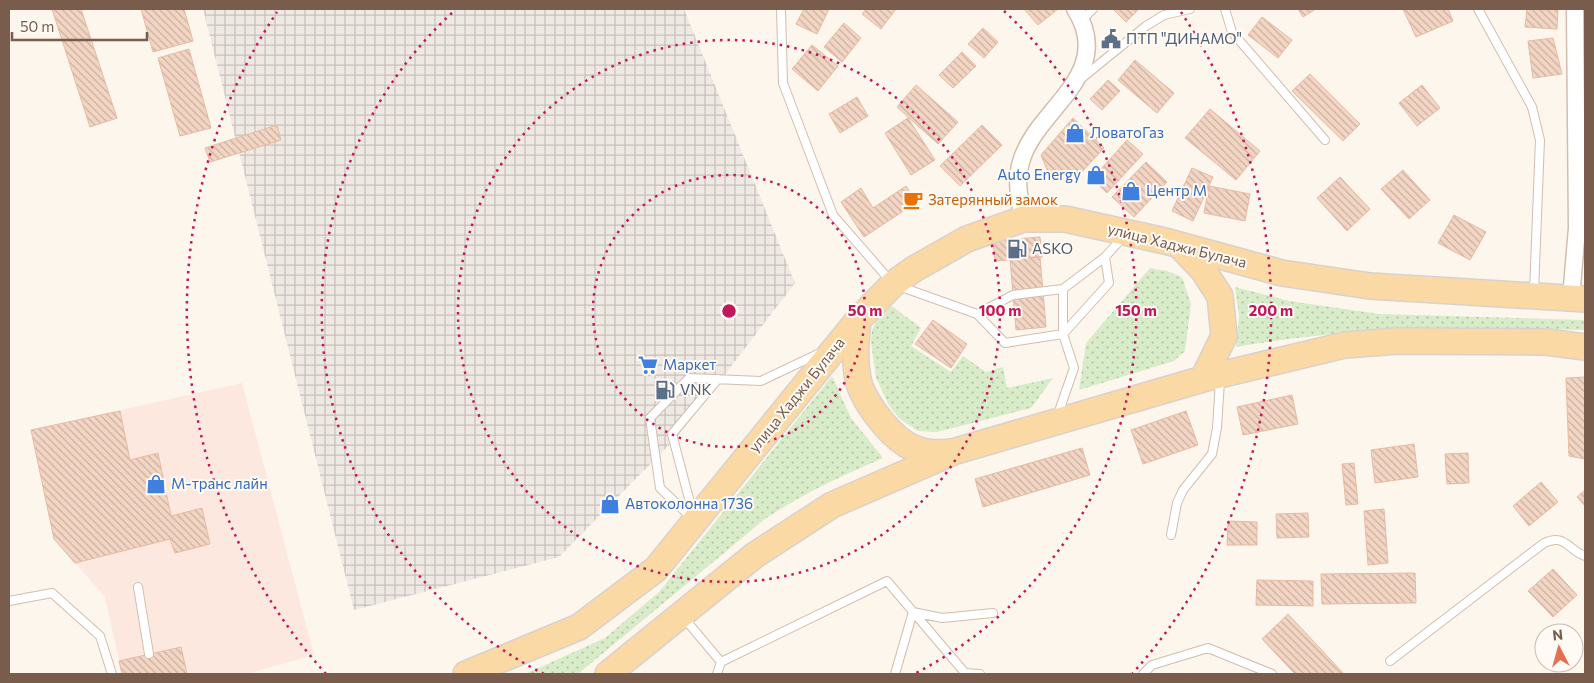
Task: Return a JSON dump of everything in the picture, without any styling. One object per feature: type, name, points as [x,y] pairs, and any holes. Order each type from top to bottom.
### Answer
[{"type":"main road","name":"улица Хаджи Булача","points":[[466,674],[579,627],[656,569],[858,320],[892,284],[966,239],[1023,219],[1057,218],[1127,232],[1282,274],[1370,286],[1578,299]]},
{"type":"main road","points":[[1180,246],[1203,270],[1220,296],[1224,336],[1212,377]]},
{"type":"main road","points":[[858,320],[856,342],[858,380],[867,401],[885,426],[898,441],[914,448],[933,454],[956,451]]},
{"type":"main road","points":[[608,674],[755,555],[832,505],[956,451],[1212,377],[1345,345],[1398,341],[1546,342],[1585,347]]},
{"type":"street","points":[[1575,9],[1578,299]]},
{"type":"street","points":[[1023,219],[1018,188],[1020,163],[1030,140],[1077,81],[1085,55],[1083,12]]},
{"type":"street","points":[[1577,92],[1585,74]]},
{"type":"lane","points":[[781,9],[783,83],[833,215],[892,284],[977,314],[1005,343],[1063,334],[1109,283],[1105,257]]},
{"type":"lane","points":[[1077,81],[1146,26],[1164,15],[1190,9]]},
{"type":"lane","points":[[1225,9],[1232,32],[1325,140]]},
{"type":"lane","points":[[1478,9],[1532,107],[1540,140],[1534,296]]},
{"type":"lane","points":[[977,314],[1013,294],[1063,289],[1105,257],[1127,232]]},
{"type":"lane","points":[[1055,423],[1074,368],[1063,334],[1063,289]]},
{"type":"lane","points":[[695,521],[660,488],[650,418],[689,378],[761,381],[840,343]]},
{"type":"lane","points":[[1170,535],[1177,503],[1183,490],[1212,454],[1217,428],[1212,377]]},
{"type":"lane","points":[[695,521],[672,434],[718,379]]},
{"type":"lane","points":[[1390,661],[1552,539],[1562,540],[1585,556]]},
{"type":"lane","points":[[716,674],[721,662],[887,581],[965,673],[980,674]]},
{"type":"lane","points":[[138,587],[149,654]]},
{"type":"lane","points":[[9,601],[52,593],[100,636],[112,674]]},
{"type":"lane","points":[[913,612],[942,618],[993,613]]},
{"type":"lane","points":[[895,674],[913,612]]},
{"type":"lane","points":[[681,614],[721,662]]},
{"type":"lane","points":[[1143,674],[1152,665],[1208,648],[1272,674]]},
{"type":"shaded area","points":[[203,9],[684,9],[795,283],[677,437],[559,557],[354,610]]},
{"type":"shaded area","name":"М-транс лайн","points":[[242,383],[314,655],[246,674],[122,674],[105,597],[54,539],[31,430]]},
{"type":"green space","points":[[1150,268],[1167,271],[1182,277],[1191,304],[1185,351],[1174,361],[1079,390],[1086,343]]},
{"type":"green space","points":[[1235,287],[1289,301],[1380,314],[1585,320],[1585,330],[1453,329],[1366,332],[1279,340],[1236,347],[1239,316]]},
{"type":"green space","points":[[892,306],[921,328],[911,346],[951,372],[963,356],[986,372],[1003,367],[1007,388],[1053,378],[1031,408],[937,432],[918,431],[900,419],[890,407],[876,378],[871,342],[872,330],[877,318]]},
{"type":"green space","points":[[832,376],[851,418],[883,458],[822,486],[765,519],[578,674],[525,674],[605,638],[659,592]]},
{"type":"building","points":[[52,9],[81,9],[117,118],[90,127]]},
{"type":"building","points":[[141,9],[184,9],[193,41],[153,52]]},
{"type":"building","points":[[804,9],[829,9],[817,34],[796,24]]},
{"type":"building","points":[[866,9],[896,9],[881,29],[862,14]]},
{"type":"building","points":[[1024,9],[1058,9],[1038,25]]},
{"type":"building","points":[[1113,9],[1139,9],[1126,22]]},
{"type":"building","points":[[1298,9],[1316,9],[1303,17]]},
{"type":"building","points":[[1403,9],[1448,9],[1453,21],[1416,37]]},
{"type":"building","points":[[1527,9],[1558,9],[1557,29],[1525,27]]},
{"type":"building","points":[[1262,17],[1292,40],[1278,58],[1248,35]]},
{"type":"building","points":[[844,23],[861,38],[842,62],[824,47]]},
{"type":"building","points":[[983,28],[998,42],[984,58],[968,44]]},
{"type":"building","points":[[1553,38],[1562,74],[1533,78],[1528,41]]},
{"type":"building","points":[[812,45],[838,66],[818,91],[792,69]]},
{"type":"building","points":[[189,49],[211,128],[180,136],[158,58]]},
{"type":"building","points":[[962,52],[976,66],[953,88],[939,75]]},
{"type":"building","points":[[1135,60],[1174,93],[1157,113],[1118,80]]},
{"type":"building","points":[[1310,74],[1360,124],[1343,141],[1292,91]]},
{"type":"building","points":[[1108,80],[1120,91],[1102,110],[1090,99]]},
{"type":"building","points":[[916,85],[958,122],[938,144],[897,107]]},
{"type":"building","points":[[1422,85],[1440,108],[1417,126],[1399,103]]},
{"type":"building","points":[[857,97],[868,116],[840,133],[829,114]]},
{"type":"building","points":[[1210,109],[1260,151],[1236,180],[1185,138]]},
{"type":"building","points":[[908,118],[935,160],[911,175],[885,133]]},
{"type":"building","name":"ЛоватоГаз","points":[[1073,118],[1104,148],[1078,176],[1048,172],[1041,155]]},
{"type":"building","points":[[277,125],[281,140],[210,162],[205,148]]},
{"type":"building","points":[[982,125],[1002,145],[960,186],[940,166]]},
{"type":"building","points":[[1127,140],[1143,154],[1107,193],[1092,179]]},
{"type":"building","points":[[1146,162],[1167,182],[1134,217],[1112,197]]},
{"type":"building","points":[[1192,168],[1213,177],[1193,221],[1172,211]]},
{"type":"building","points":[[1403,170],[1430,200],[1409,219],[1381,189]]},
{"type":"building","points":[[1340,177],[1370,209],[1347,231],[1317,198]]},
{"type":"building","points":[[906,186],[917,202],[864,237],[841,202],[861,188],[873,208]]},
{"type":"building","points":[[1209,186],[1250,194],[1245,221],[1204,213]]},
{"type":"building","points":[[1454,215],[1486,232],[1470,260],[1438,243]]},
{"type":"building","name":"ASKO","points":[[1040,237],[1042,257],[995,261],[993,241]]},
{"type":"building","points":[[1040,257],[1046,327],[1016,330],[1010,259]]},
{"type":"building","points":[[933,320],[967,344],[951,368],[915,344]]},
{"type":"building","points":[[1585,377],[1585,459],[1569,456],[1566,378]]},
{"type":"building","points":[[1292,395],[1298,424],[1243,435],[1237,407]]},
{"type":"building","points":[[120,411],[130,460],[158,453],[171,516],[202,508],[210,544],[175,553],[170,539],[75,563],[54,539],[31,430]]},
{"type":"building","points":[[1186,411],[1198,445],[1143,464],[1131,430]]},
{"type":"building","points":[[1414,444],[1418,477],[1375,483],[1371,450]]},
{"type":"building","points":[[1082,448],[1090,475],[983,507],[975,479]]},
{"type":"building","points":[[1468,453],[1469,483],[1447,484],[1445,454]]},
{"type":"building","points":[[1354,463],[1358,504],[1346,505],[1342,464]]},
{"type":"building","points":[[1541,482],[1558,502],[1529,526],[1513,506]]},
{"type":"building","points":[[1585,490],[1585,506],[1577,497]]},
{"type":"building","points":[[1384,509],[1388,563],[1368,565],[1364,511]]},
{"type":"building","points":[[1308,513],[1309,537],[1277,538],[1276,514]]},
{"type":"building","points":[[1228,521],[1257,522],[1257,545],[1227,545]]},
{"type":"building","points":[[1553,569],[1577,595],[1553,617],[1528,591]]},
{"type":"building","points":[[1415,573],[1416,603],[1322,604],[1321,574]]},
{"type":"building","points":[[1257,580],[1313,581],[1313,606],[1256,605]]},
{"type":"building","points":[[1288,614],[1344,674],[1295,674],[1262,639]]},
{"type":"building","points":[[181,647],[187,674],[122,674],[119,661]]},
{"type":"place","name":"ПТП \"ДИНАМО\"","points":[[1111,39]]},
{"type":"place","name":"ЛоватоГаз","points":[[1075,133]]},
{"type":"place","name":"Auto Energy","points":[[1096,175]]},
{"type":"place","name":"Центр М","points":[[1131,191]]},
{"type":"place","name":"Затерянный замок","points":[[913,200]]},
{"type":"place","name":"ASKO","points":[[1017,249]]},
{"type":"place","name":"Маркет","points":[[648,365]]},
{"type":"place","name":"VNK","points":[[665,390]]},
{"type":"place","name":"М-транс лайн","points":[[156,484]]},
{"type":"place","name":"Автоколонна 1736","points":[[610,504]]}]
